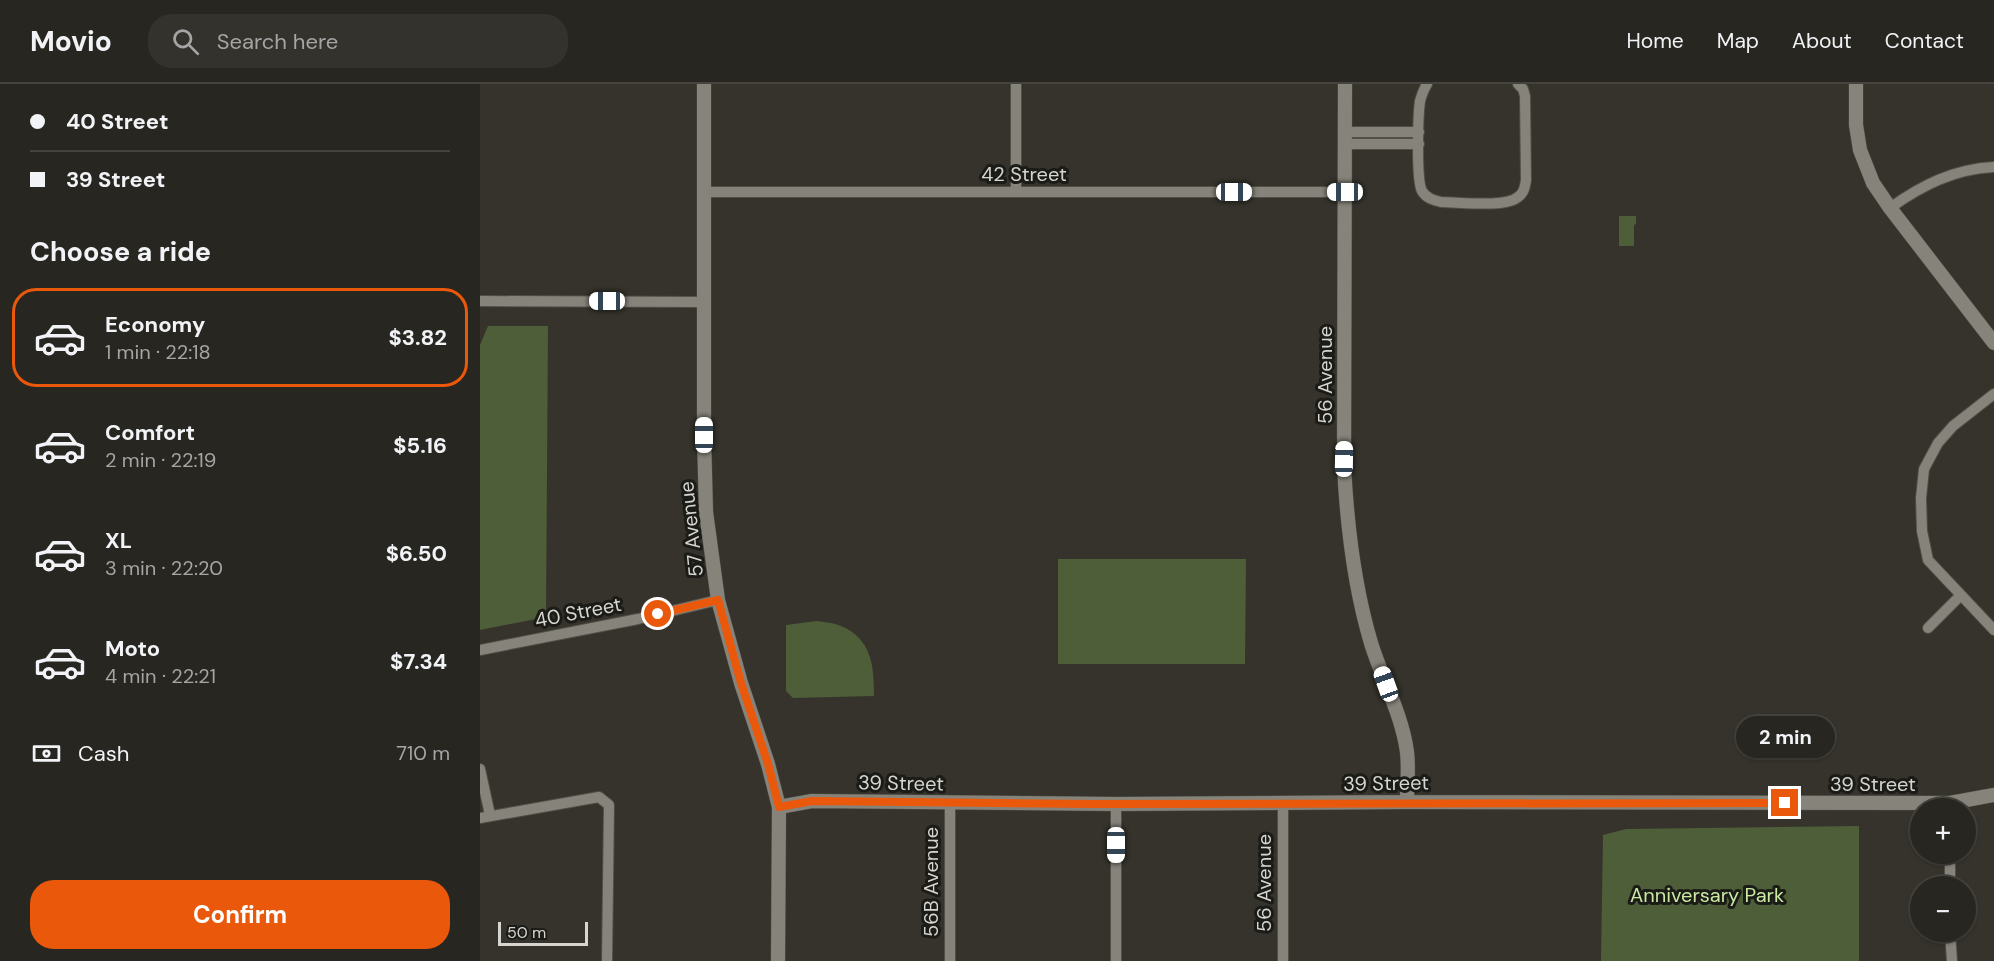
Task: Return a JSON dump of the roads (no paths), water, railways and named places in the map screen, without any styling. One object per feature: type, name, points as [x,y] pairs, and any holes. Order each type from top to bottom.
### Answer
[{"type":"street","name":"57 Avenue","points":[[704,84],[706,512],[718,600],[779,807],[778,961]]},
{"type":"street","points":[[1016,84],[1016,192]]},
{"type":"street","name":"56 Avenue","points":[[1345,84],[1344,466],[1347,511],[1358,585],[1371,643],[1401,726],[1407,753],[1407,802]]},
{"type":"street","points":[[1427,84],[1420,103],[1420,186],[1423,194],[1431,200],[1441,202],[1507,203],[1520,196],[1526,180],[1525,96],[1518,84]]},
{"type":"street","points":[[1856,84],[1856,124],[1860,150],[1873,183],[1994,343]]},
{"type":"street","points":[[1345,138],[1419,132]]},
{"type":"street","points":[[1345,138],[1419,144]]},
{"type":"street","points":[[1890,208],[1928,184],[1948,175],[1994,167]]},
{"type":"street","name":"42 Street","points":[[704,192],[1345,192]]},
{"type":"street","points":[[480,301],[704,302]]},
{"type":"street","points":[[1994,394],[1953,426],[1938,443],[1924,469],[1921,498],[1922,531],[1928,560],[1994,630]]},
{"type":"street","points":[[1928,628],[1961,595]]},
{"type":"street","name":"40 Street","points":[[480,650],[628,621],[718,600]]},
{"type":"street","points":[[480,769],[485,816],[598,797],[609,805],[608,961]]},
{"type":"street","name":"39 Street","points":[[1976,800],[1994,795]]},
{"type":"street","name":"39 Street","points":[[779,807],[812,801],[950,804],[1407,802],[1910,806]]},
{"type":"street","name":"56B Avenue","points":[[950,804],[950,961]]},
{"type":"street","points":[[1116,804],[1116,961]]},
{"type":"street","name":"56 Avenue","points":[[1283,804],[1283,961]]},
{"type":"street","points":[[1951,942],[1952,961]]},
{"type":"park label","name":"Anniversary Park","points":[[1707,895]]}]
